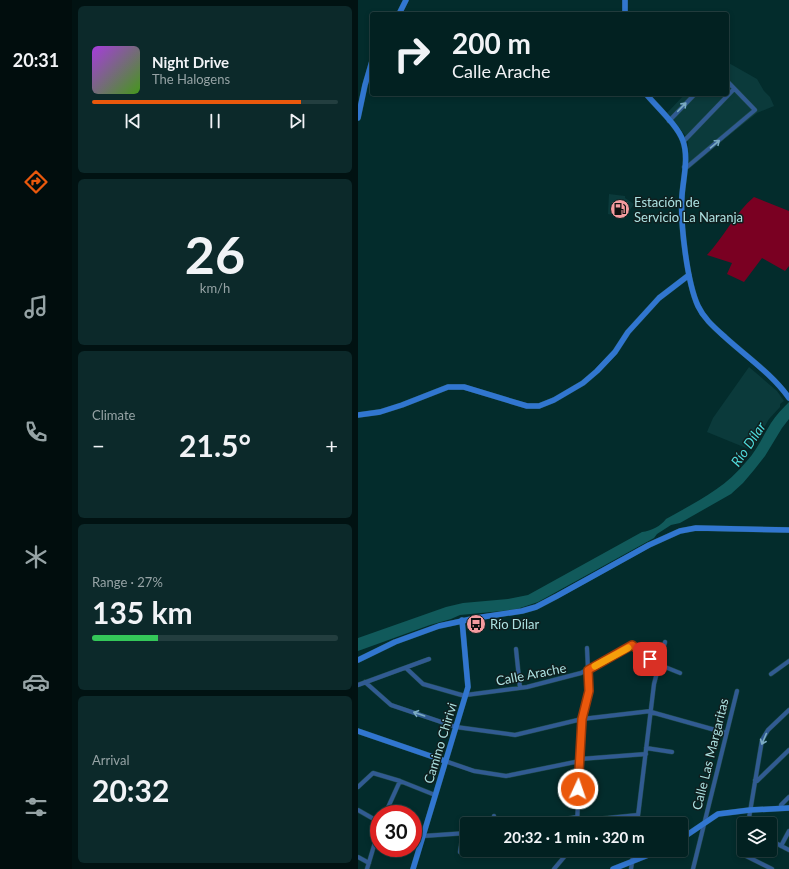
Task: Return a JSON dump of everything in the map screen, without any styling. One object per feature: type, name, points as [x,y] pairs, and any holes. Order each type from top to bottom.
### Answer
[{"type":"street","points":[[400,12],[406,0]]},
{"type":"street","points":[[625,0],[625,12]]},
{"type":"street","points":[[358,118],[364,85],[370,67]]},
{"type":"street","points":[[684,166],[687,167],[755,110],[729,84]]},
{"type":"street","points":[[729,94],[734,89]]},
{"type":"street","points":[[648,96],[680,135],[683,142],[685,156],[682,206],[683,228],[689,275],[698,307],[710,324],[778,385],[789,398]]},
{"type":"street","points":[[669,121],[693,96]]},
{"type":"street","points":[[683,142],[727,96]]},
{"type":"street","points":[[358,416],[380,412],[432,395],[448,387],[455,386],[479,391],[527,406],[539,406],[583,383],[597,371],[615,352],[628,332],[659,298],[689,275]]},
{"type":"street","points":[[358,660],[410,635],[439,626],[462,620],[511,613],[536,607],[649,545],[680,531],[696,528],[789,530]]},
{"type":"street","name":"Camino Chirivi","points":[[413,869],[468,687],[462,620]]},
{"type":"street","points":[[614,817],[638,815],[654,684],[660,666],[665,642]]},
{"type":"street","name":"Calle Arache","points":[[406,668],[423,684],[466,696],[520,688],[581,673],[632,645],[660,666],[680,673]]},
{"type":"street","points":[[577,817],[582,719],[589,691],[587,648]]},
{"type":"street","points":[[516,649],[520,688]]},
{"type":"street","points":[[358,685],[429,659]]},
{"type":"street","points":[[771,674],[789,661]]},
{"type":"street","points":[[365,682],[391,705],[456,727],[515,735],[582,719],[651,711],[726,733]]},
{"type":"street","name":"Calle Las Margaritas","points":[[693,869],[702,825],[737,690]]},
{"type":"street","points":[[749,817],[762,740],[768,730],[789,710]]},
{"type":"street","points":[[358,730],[474,771],[506,776],[580,760],[646,754]]},
{"type":"street","points":[[646,748],[672,752]]},
{"type":"street","points":[[755,780],[757,781],[789,750]]},
{"type":"street","points":[[358,787],[374,773],[400,781],[435,795]]},
{"type":"street","points":[[389,805],[400,781]]},
{"type":"street","points":[[781,808],[781,805],[789,797]]},
{"type":"street","points":[[688,834],[718,814],[750,810],[789,808]]},
{"type":"street","points":[[358,810],[370,817]]},
{"type":"street","points":[[781,846],[789,831]]},
{"type":"street","points":[[423,836],[460,833]]},
{"type":"street","points":[[777,844],[789,850]]},
{"type":"street","points":[[358,857],[369,863]]},
{"type":"street","points":[[367,869],[371,857]]},
{"type":"street","points":[[554,869],[564,857]]},
{"type":"street","points":[[631,869],[633,857]]},
{"type":"street","points":[[613,869],[644,857]]},
{"type":"street","points":[[748,857],[772,869]]},
{"type":"shaded area","points":[[729,63],[757,79],[764,91],[770,97],[774,106],[757,113],[689,167],[688,142],[685,135],[667,113],[683,96],[729,96]]},
{"type":"shaded area","name":"Estación de Servicio La Naranja","points":[[609,194],[625,196],[625,198],[634,204],[624,219],[608,214]]},
{"type":"shaded area","points":[[754,197],[789,211],[789,266],[785,271],[762,258],[744,282],[727,274],[732,263],[707,255],[741,210]]},
{"type":"shaded area","points":[[749,367],[777,391],[784,401],[769,419],[751,450],[707,432],[713,418]]},
{"type":"shaded area","points":[[789,402],[789,419],[765,456],[743,483],[731,494],[680,523],[671,525],[657,534],[654,538],[538,602],[514,610],[460,615],[358,651],[358,638],[446,607],[463,603],[508,599],[528,595],[642,532],[656,528],[666,519],[699,501],[737,472],[760,443],[775,417]]},
{"type":"slow traffic","points":[[595,666],[628,648]]},
{"type":"place","name":"Estación de Servicio La Naranja","points":[[620,209]]},
{"type":"place","name":"Río Dílar","points":[[476,624]]},
{"type":"route","points":[[578,789],[582,719],[589,691],[588,670],[632,645],[650,659]]}]
